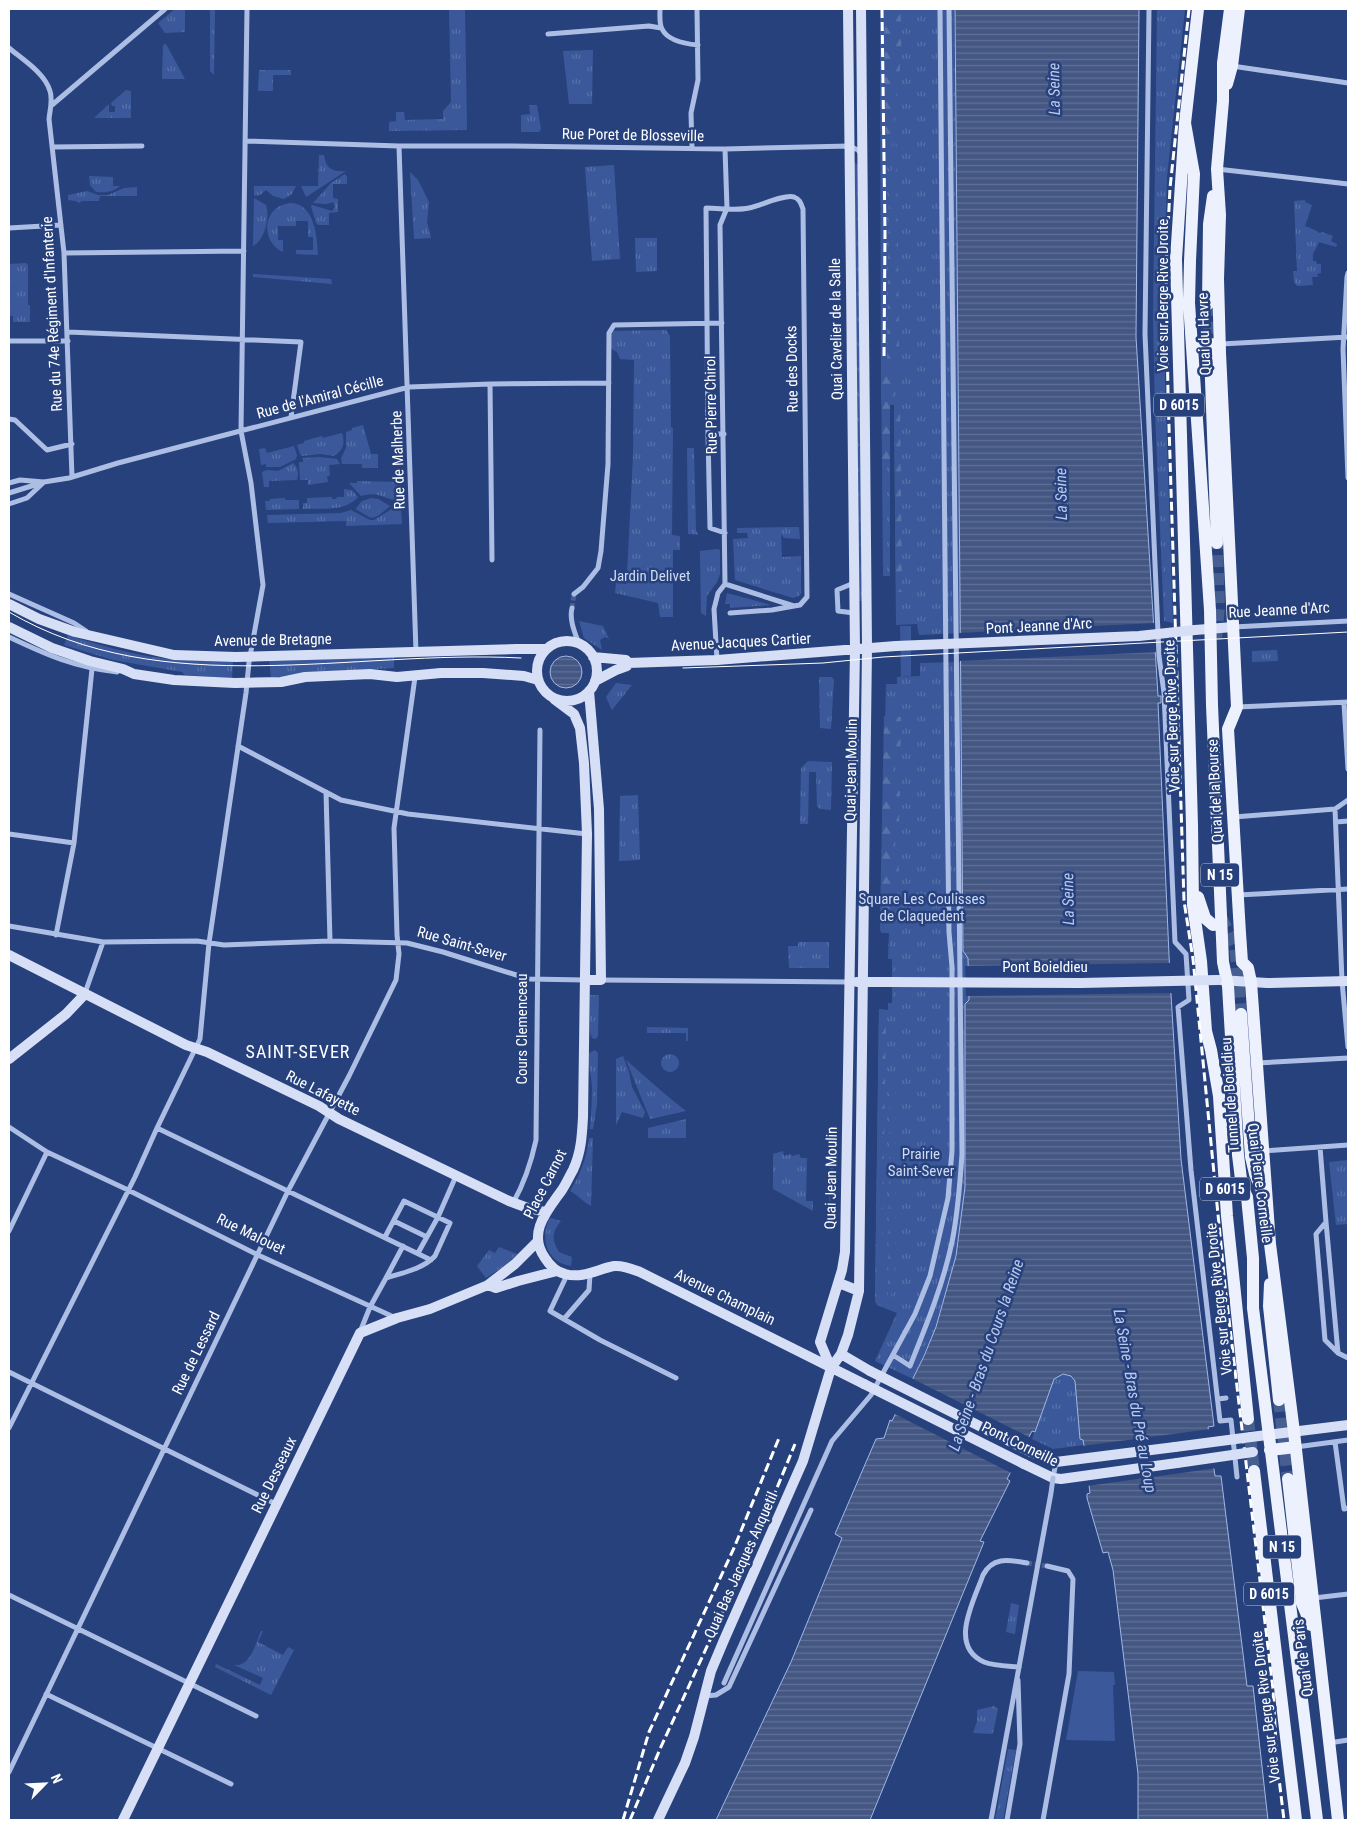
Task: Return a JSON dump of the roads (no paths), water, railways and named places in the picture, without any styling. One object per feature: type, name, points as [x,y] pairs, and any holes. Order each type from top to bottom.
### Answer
[{"type":"main road","name":"Quai Cavelier de la Salle","points":[[848,9],[854,650]]},
{"type":"main road","name":"Quai Cavelier de la Salle","points":[[861,9],[867,648]]},
{"type":"main road","name":"Voie sur Berge Rive Droite","points":[[1198,9],[1185,122],[1176,259],[1193,905],[1201,961],[1206,1031],[1219,1096],[1227,1216],[1248,1419]]},
{"type":"main road","name":"Quai du Havre","points":[[1230,9],[1223,64],[1223,101],[1217,169],[1220,215],[1218,279],[1220,344],[1233,627]]},
{"type":"main road","name":"Quai du Havre","points":[[1223,101],[1232,66],[1239,9]]},
{"type":"main road","name":"Quai du Havre","points":[[1185,122],[1194,174],[1189,303],[1211,629]]},
{"type":"main road","name":"D 6015","points":[[1208,304],[1209,224],[1217,169]]},
{"type":"main road","points":[[1193,345],[1220,344]]},
{"type":"main road","name":"D 6015","points":[[1210,354],[1217,543]]},
{"type":"main road","points":[[1207,565],[1230,565]]},
{"type":"main road","points":[[1208,584],[1231,583]]},
{"type":"main road","name":"Avenue de Bretagne","points":[[9,604],[39,619],[74,632],[174,655],[250,657],[546,649]]},
{"type":"main road","name":"Rue Jeanne d'Arc","points":[[1211,629],[1233,627]]},
{"type":"main road","name":"Quai de la Bourse","points":[[1233,627],[1235,709],[1228,728],[1242,962],[1248,968],[1251,982]]},
{"type":"main road","points":[[9,628],[52,648],[90,662],[124,669],[134,674],[174,680],[234,683],[275,682],[305,677],[363,674],[415,677],[441,673],[483,673],[524,676],[538,680]]},
{"type":"main road","name":"Pont Jeanne d'Arc","points":[[867,648],[1122,637],[1211,629]]},
{"type":"main road","name":"Quai de la Bourse","points":[[1211,629],[1212,712],[1223,962],[1222,980]]},
{"type":"main road","points":[[554,699],[573,701],[589,691],[595,681],[596,668],[593,657],[579,644],[562,642],[546,649],[538,661],[536,673],[545,692],[554,699],[574,714],[580,728],[588,834],[586,980]]},
{"type":"main road","name":"Avenue Jacques Cartier","points":[[593,657],[626,660],[628,663],[717,660],[867,648]]},
{"type":"main road","name":"Quai Jean Moulin","points":[[832,1368],[841,1354],[859,1291],[867,648]]},
{"type":"main road","name":"Quai Jean Moulin","points":[[832,1368],[820,1342],[839,1283],[845,1252],[854,650]]},
{"type":"main road","name":"Avenue Jacques Cartier","points":[[595,681],[627,666],[628,663]]},
{"type":"main road","points":[[589,691],[598,809],[601,980]]},
{"type":"main road","points":[[1212,712],[1235,709]]},
{"type":"main road","name":"D 6015","points":[[1192,825],[1199,899],[1205,918],[1213,925]]},
{"type":"main road","name":"Rue Lafayette","points":[[9,956],[513,1203],[525,1208],[545,1212]]},
{"type":"main road","name":"Rue Saint-Sever","points":[[586,980],[601,980]]},
{"type":"main road","name":"Place Carnot","points":[[562,1273],[544,1257],[537,1242],[538,1226],[545,1212],[562,1191],[574,1168],[582,1142],[586,980]]},
{"type":"main road","name":"Pont Boieldieu","points":[[863,982],[1222,980],[1267,983],[1345,981]]},
{"type":"main road","name":"Quai Pierre Corneille","points":[[1222,980],[1238,1156],[1242,1187],[1247,1197],[1253,1258],[1253,1308],[1267,1450]]},
{"type":"main road","points":[[849,982],[863,982]]},
{"type":"main road","name":"Quai Pierre Corneille","points":[[1251,982],[1271,1256],[1294,1432]]},
{"type":"main road","points":[[9,1059],[66,1014],[85,994]]},
{"type":"main road","name":"Tunnel de Boieldieu","points":[[1241,1014],[1250,1157],[1254,1174],[1267,1201]]},
{"type":"main road","points":[[848,1050],[862,1050]]},
{"type":"main road","name":"D 6015","points":[[1247,1197],[1250,1157]]},
{"type":"main road","points":[[360,1333],[397,1318],[430,1309],[488,1285],[537,1242]]},
{"type":"main road","name":"D 6015","points":[[1253,1258],[1276,1400],[1269,1306],[1271,1256]]},
{"type":"main road","name":"Avenue Champlain","points":[[590,1274],[616,1266],[628,1267],[864,1384]]},
{"type":"main road","points":[[488,1285],[496,1288],[518,1281],[562,1273],[590,1274]]},
{"type":"main road","points":[[839,1283],[859,1291]]},
{"type":"main road","name":"Rue Desseaux","points":[[123,1820],[360,1333]]},
{"type":"main road","name":"Pont Corneille","points":[[841,1354],[870,1371],[1034,1454],[1056,1462],[1348,1425]]},
{"type":"main road","name":"Quai Bas Jacques Anquetil","points":[[658,1820],[685,1763],[694,1737],[711,1671],[797,1476],[832,1368]]},
{"type":"main road","name":"Pont Corneille","points":[[864,1384],[1053,1478],[1061,1479],[1267,1450]]},
{"type":"main road","name":"Quai de Paris","points":[[1294,1432],[1338,1820]]},
{"type":"main road","points":[[1267,1450],[1296,1447]]},
{"type":"main road","name":"Quai de Paris","points":[[1267,1450],[1288,1603],[1292,1614],[1317,1820]]},
{"type":"main road","name":"Voie sur Berge Rive Droite","points":[[1254,1471],[1296,1820]]},
{"type":"main road","name":"D 6015","points":[[1292,1614],[1294,1601],[1293,1580],[1285,1479],[1302,1603],[1317,1642]]},
{"type":"main road","points":[[1299,1675],[1321,1673]]},
{"type":"street","points":[[52,105],[165,9]]},
{"type":"street","points":[[9,1428],[128,1190],[200,1039],[214,904],[250,657],[263,585],[251,483],[241,431],[247,9]]},
{"type":"street","points":[[660,9],[661,28],[666,34],[682,43],[698,44]]},
{"type":"street","points":[[692,148],[692,113],[698,84],[697,9]]},
{"type":"street","points":[[724,1683],[832,1441],[871,1395],[915,1314],[930,1276],[948,1198],[952,1151],[952,967],[949,932],[947,783],[940,9]]},
{"type":"street","points":[[893,1355],[910,1366],[938,1292],[952,1243],[959,1197],[962,1154],[949,9]]},
{"type":"street","points":[[1148,9],[1145,334],[1159,656],[1164,693],[1175,942],[1186,954],[1186,985],[1189,1000],[1178,1007],[1191,1170],[1220,1421],[1231,1420],[1237,1477]]},
{"type":"street","points":[[548,34],[649,26],[661,28]]},
{"type":"street","name":"Rue du 74e Régiment d'Infanterie","points":[[9,48],[41,76],[50,90],[52,105],[49,118],[64,253],[72,477]]},
{"type":"street","points":[[1232,66],[1348,83]]},
{"type":"street","name":"Rue Poret de Blosseville","points":[[245,141],[399,146],[725,149],[849,146]]},
{"type":"street","points":[[52,147],[142,146]]},
{"type":"street","name":"Rue de Malherbe","points":[[399,146],[416,652]]},
{"type":"street","points":[[849,146],[858,150],[862,157]]},
{"type":"street","name":"Rue Pierre Chirol","points":[[717,660],[714,609],[718,593],[725,584],[720,225],[727,208],[725,149]]},
{"type":"street","points":[[1217,169],[1348,184]]},
{"type":"street","name":"Rue des Docks","points":[[727,208],[736,210],[748,209],[791,197],[797,198],[801,202],[803,209],[808,590],[807,598],[800,605],[794,606]]},
{"type":"street","points":[[725,533],[710,528],[706,208],[727,208]]},
{"type":"street","points":[[9,228],[61,225]]},
{"type":"street","points":[[64,253],[244,252]]},
{"type":"street","points":[[1348,273],[1346,337],[1348,478]]},
{"type":"street","points":[[574,594],[583,587],[598,568],[603,531],[608,464],[609,383],[607,368],[609,332],[614,326],[722,323]]},
{"type":"street","points":[[68,332],[301,342],[291,418]]},
{"type":"street","points":[[1220,344],[1346,337]]},
{"type":"street","points":[[9,341],[68,341]]},
{"type":"street","name":"Rue de l'Amiral Cécille","points":[[9,483],[20,480],[44,482],[72,477],[118,463],[408,388],[490,384],[609,383]]},
{"type":"street","points":[[490,384],[492,560]]},
{"type":"street","points":[[9,419],[15,420],[47,450],[72,444]]},
{"type":"street","points":[[708,434],[724,434]]},
{"type":"street","points":[[9,493],[44,482]]},
{"type":"street","points":[[9,504],[26,498],[44,482]]},
{"type":"street","points":[[854,583],[837,590],[838,611],[854,613]]},
{"type":"street","points":[[725,584],[794,606]]},
{"type":"street","points":[[9,594],[74,624],[94,637]]},
{"type":"street","points":[[730,613],[772,610],[794,606]]},
{"type":"street","points":[[571,611],[579,644]]},
{"type":"street","name":"Rue Jeanne d'Arc","points":[[1233,627],[1348,621]]},
{"type":"street","points":[[9,636],[72,664],[92,669],[134,674]]},
{"type":"street","points":[[56,935],[74,843],[92,669]]},
{"type":"street","name":"Rue de Lessard","points":[[9,1772],[288,1191],[396,980],[399,944],[394,828],[415,677]]},
{"type":"street","points":[[1235,709],[1346,702],[1348,768]]},
{"type":"street","name":"Cours Clemenceau","points":[[513,1203],[524,1185],[536,1140],[540,730]]},
{"type":"street","points":[[238,746],[326,792],[352,803],[396,812],[588,834]]},
{"type":"street","points":[[326,792],[330,941]]},
{"type":"street","points":[[1233,817],[1335,809],[1348,800]]},
{"type":"street","points":[[1335,809],[1348,1047]]},
{"type":"street","points":[[1336,822],[1348,821]]},
{"type":"street","points":[[9,834],[74,843]]},
{"type":"street","points":[[1238,895],[1348,890]]},
{"type":"street","name":"Rue Saint-Sever","points":[[9,926],[102,942],[198,941],[224,945],[330,941],[407,944],[529,979],[586,980]]},
{"type":"street","points":[[85,994],[102,942]]},
{"type":"street","name":"Rue Saint-Sever","points":[[601,980],[849,982]]},
{"type":"street","points":[[1256,1063],[1348,1058]]},
{"type":"street","name":"Rue Malouet","points":[[9,1127],[47,1152],[258,1254],[397,1318]]},
{"type":"street","points":[[156,1128],[431,1260]]},
{"type":"street","points":[[1262,1151],[1348,1145]]},
{"type":"street","points":[[1320,1147],[1338,1353]]},
{"type":"street","points":[[9,1231],[47,1152]]},
{"type":"street","points":[[418,1253],[438,1217],[456,1175]]},
{"type":"street","points":[[386,1237],[404,1201],[450,1223],[435,1256],[431,1260],[386,1278]]},
{"type":"street","points":[[394,1221],[427,1237]]},
{"type":"street","points":[[1326,1222],[1316,1234],[1325,1340],[1338,1353],[1348,1358]]},
{"type":"street","name":"Rue Desseaux","points":[[360,1333],[370,1307],[402,1246]]},
{"type":"street","points":[[562,1273],[550,1311],[600,1340],[676,1378]]},
{"type":"street","points":[[564,1319],[589,1290],[590,1274]]},
{"type":"street","points":[[9,1372],[276,1504]]},
{"type":"street","points":[[1218,1398],[1226,1398]]},
{"type":"street","points":[[1296,1447],[1348,1440]]},
{"type":"street","points":[[1335,1442],[1344,1509],[1348,1508]]},
{"type":"street","points":[[991,1820],[1056,1462]]},
{"type":"street","points":[[704,1696],[716,1695],[730,1686],[811,1510]]},
{"type":"street","points":[[1018,1670],[979,1659],[966,1643],[964,1632],[983,1575],[987,1569],[994,1563],[1002,1560],[1027,1563]]},
{"type":"street","points":[[1042,1820],[1069,1674],[1073,1579],[1068,1571],[1047,1566]]},
{"type":"street","points":[[1312,1598],[1348,1594]]},
{"type":"street","points":[[9,1595],[256,1716]]},
{"type":"street","points":[[1007,1820],[1020,1744],[1018,1670]]},
{"type":"street","points":[[46,1694],[231,1784]]},
{"type":"street","points":[[1329,1743],[1348,1740]]},
{"type":"water","points":[[955,9],[1139,9],[1136,337],[1158,696],[1161,696],[1161,703],[1158,703],[1170,978],[1181,1159],[1214,1426],[1208,1427],[1215,1476],[1221,1476],[1247,1686],[1253,1686],[1268,1820],[1138,1820],[1138,1774],[1113,1570],[1108,1552],[1103,1553],[1087,1498],[1087,1494],[1090,1493],[1084,1445],[1083,1440],[1080,1439],[1075,1381],[1071,1376],[1063,1374],[1054,1379],[1035,1432],[1032,1431],[1007,1479],[1010,1481],[980,1541],[984,1542],[870,1820],[716,1820],[791,1662],[842,1538],[835,1534],[876,1439],[884,1438],[890,1420],[892,1421],[924,1356],[936,1327],[956,1256],[965,1187],[965,1004],[969,1000],[968,958],[963,951]]},
{"type":"water","points":[[566,656],[572,657],[577,661],[581,666],[581,678],[577,683],[572,687],[566,688],[560,687],[555,683],[551,678],[550,672],[551,666],[555,661],[560,657]]},
{"type":"tunnel","points":[[1208,304],[1210,353]]},
{"type":"tunnel","points":[[1216,639],[1219,606],[1217,543]]},
{"type":"tunnel","points":[[572,608],[574,594]]},
{"type":"tunnel","points":[[1221,917],[1235,945],[1241,1014]]},
{"type":"tunnel","points":[[1279,1400],[1288,1479]]},
{"type":"tunnel","points":[[1248,1419],[1254,1471]]},
{"type":"tunnel","points":[[1027,1563],[1047,1566]]},
{"type":"tram line","points":[[9,612],[68,640],[130,656],[194,664],[259,666],[457,657],[521,658]]},
{"type":"tram line","points":[[683,668],[823,663],[883,657],[1348,632]]},
{"type":"railway","points":[[882,9],[885,233],[884,358]]},
{"type":"railway","points":[[1189,9],[1170,188],[1166,269],[1168,394],[1184,901],[1193,959],[1225,1286],[1273,1690],[1277,1762],[1284,1820]]},
{"type":"railway","points":[[623,1820],[649,1732],[734,1548],[779,1438]]},
{"type":"railway","points":[[630,1820],[660,1749],[754,1544],[795,1444]]},
{"type":"district","name":"SAINT-SEVER","points":[[298,1051]]},
{"type":"water label","name":"La Seine","points":[[1054,89]]},
{"type":"water label","name":"La Seine","points":[[1061,494]]},
{"type":"water label","name":"La Seine","points":[[1068,899]]},
{"type":"water label","name":"La Seine - Bras du Cours la Reine","points":[[986,1355]]},
{"type":"water label","name":"La Seine - Bras du Pré au Loup","points":[[1135,1401]]},
{"type":"park label","name":"Jardin Delivet","points":[[650,576]]},
{"type":"park label","name":"Square Les Coulisses de Claquedent","points":[[922,908]]},
{"type":"park label","name":"Prairie Saint-Sever","points":[[921,1162]]}]
